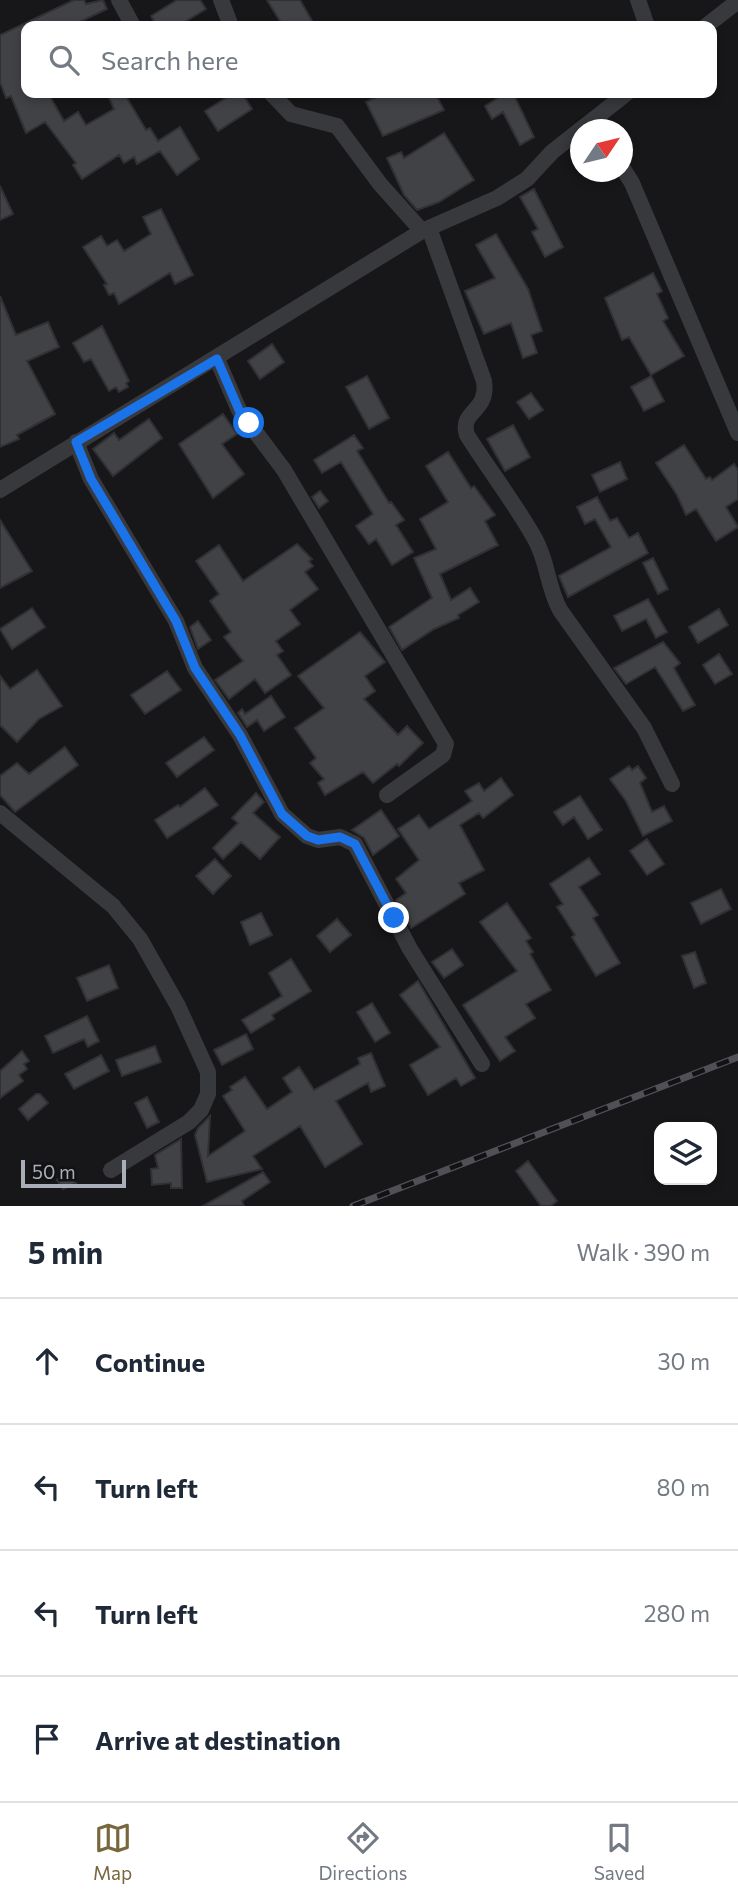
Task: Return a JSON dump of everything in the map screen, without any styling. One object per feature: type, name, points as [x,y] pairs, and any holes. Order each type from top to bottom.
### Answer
[{"type":"street","points":[[119,0],[130,21]]},
{"type":"street","points":[[221,0],[229,21]]},
{"type":"street","points":[[638,0],[645,21]]},
{"type":"street","points":[[712,21],[738,1]]},
{"type":"street","points":[[276,98],[291,114],[337,126],[380,184],[425,229],[485,381],[484,402],[466,419],[464,426],[467,435],[535,540],[544,559],[550,591],[560,610],[644,727],[672,784]]},
{"type":"street","points":[[601,119],[622,98]]},
{"type":"street","points":[[0,490],[425,229],[497,198],[527,179],[552,152],[570,141]]},
{"type":"street","points":[[631,182],[738,433]]},
{"type":"street","points":[[217,359],[239,410],[278,460],[446,744],[443,755],[387,795]]},
{"type":"street","points":[[76,442],[91,479],[176,621],[195,668],[240,735],[282,814],[307,836],[318,840],[340,837],[355,844],[410,949],[482,1064]]},
{"type":"street","points":[[0,813],[113,906],[141,939],[178,1006],[208,1072],[208,1094],[201,1110],[189,1122],[111,1170]]},
{"type":"building","points":[[74,0],[84,0],[86,4],[103,0],[107,9],[82,21],[30,21]]},
{"type":"building","points":[[177,0],[200,0],[206,9],[186,21],[154,21],[151,16]]},
{"type":"building","points":[[267,0],[300,0],[312,21],[280,21]]},
{"type":"building","points":[[21,25],[21,98],[51,98],[64,121],[78,112],[86,125],[114,109],[109,98],[127,98],[146,130],[150,128],[158,141],[180,127],[199,159],[177,175],[160,151],[137,164],[134,157],[124,163],[119,155],[82,179],[73,165],[76,163],[45,122],[26,133],[11,96],[6,98],[0,82],[0,35]]},
{"type":"building","points":[[226,98],[245,98],[252,109],[218,131],[205,111]]},
{"type":"building","points":[[374,98],[438,98],[444,110],[383,136],[366,102]]},
{"type":"building","points":[[497,98],[515,98],[534,137],[520,145],[503,112],[492,119],[485,106]]},
{"type":"building","points":[[444,133],[474,180],[439,202],[417,210],[404,195],[387,158],[401,152],[404,158]]},
{"type":"building","points":[[0,186],[13,214],[0,220]]},
{"type":"building","points":[[534,189],[563,247],[545,257],[532,232],[538,229],[520,197]]},
{"type":"building","points":[[161,209],[193,275],[175,284],[170,273],[119,304],[114,293],[109,295],[104,285],[107,284],[83,247],[101,236],[107,246],[117,240],[124,251],[151,234],[143,217]]},
{"type":"building","points":[[496,234],[528,289],[542,331],[531,335],[537,353],[523,358],[511,323],[484,334],[465,291],[495,278],[476,245]]},
{"type":"building","points":[[653,273],[662,291],[657,294],[668,318],[663,321],[684,356],[651,375],[629,337],[622,340],[605,298]]},
{"type":"building","points":[[0,296],[16,335],[48,322],[59,347],[27,361],[55,414],[17,435],[19,439],[0,447]]},
{"type":"building","points":[[102,326],[129,381],[126,383],[128,387],[119,392],[116,387],[109,391],[91,359],[84,362],[73,343]]},
{"type":"building","points":[[272,344],[284,362],[260,379],[248,361]]},
{"type":"building","points":[[367,376],[389,418],[369,429],[346,387]]},
{"type":"building","points":[[651,376],[664,401],[644,411],[631,387]]},
{"type":"building","points":[[531,393],[543,410],[529,419],[517,402]]},
{"type":"building","points":[[223,414],[237,434],[222,444],[244,474],[213,498],[179,444]]},
{"type":"building","points":[[149,419],[162,438],[113,476],[93,449],[114,433],[119,440]]},
{"type":"building","points":[[513,425],[530,457],[505,471],[487,439]]},
{"type":"building","points":[[354,435],[363,448],[357,451],[389,503],[391,502],[404,520],[396,525],[413,552],[392,565],[376,539],[369,544],[356,526],[373,514],[341,462],[322,473],[314,460]]},
{"type":"building","points":[[684,445],[706,479],[710,477],[712,480],[734,464],[738,470],[738,499],[726,507],[738,527],[716,541],[696,509],[686,515],[677,495],[656,463]]},
{"type":"building","points":[[448,452],[471,488],[474,486],[495,515],[485,521],[498,545],[440,574],[451,600],[470,588],[479,602],[458,615],[459,618],[434,629],[402,650],[389,627],[432,598],[414,558],[436,549],[420,519],[448,502],[426,466]]},
{"type":"building","points":[[620,462],[627,479],[600,492],[592,475]]},
{"type":"building","points":[[320,491],[328,501],[319,508],[312,497]]},
{"type":"building","points":[[597,497],[610,521],[617,518],[629,538],[638,533],[648,553],[568,597],[559,576],[611,547],[595,519],[585,524],[577,507]]},
{"type":"building","points":[[0,520],[32,571],[0,588]]},
{"type":"building","points":[[297,544],[312,559],[309,561],[313,566],[305,572],[318,589],[290,610],[300,624],[276,641],[283,651],[277,655],[291,675],[265,693],[255,679],[229,699],[215,680],[243,661],[224,637],[231,632],[210,601],[219,594],[196,561],[219,545],[243,581]]},
{"type":"building","points":[[653,558],[668,589],[658,594],[643,563]]},
{"type":"building","points":[[648,599],[667,632],[656,638],[646,619],[622,631],[614,616]]},
{"type":"building","points":[[32,608],[45,627],[12,649],[0,629]]},
{"type":"building","points":[[719,609],[728,625],[698,643],[689,627]]},
{"type":"building","points":[[198,621],[211,640],[198,649],[190,627]]},
{"type":"building","points":[[360,632],[385,662],[365,676],[375,691],[364,699],[398,735],[407,726],[423,743],[399,766],[397,764],[373,783],[363,772],[325,795],[318,783],[324,779],[310,763],[316,758],[295,728],[324,708],[298,676]]},
{"type":"building","points":[[663,642],[680,663],[674,668],[695,705],[683,711],[655,667],[626,684],[614,668]]},
{"type":"building","points":[[719,654],[732,674],[715,684],[703,665]]},
{"type":"building","points":[[37,670],[62,706],[39,719],[17,742],[0,725],[0,676],[10,689]]},
{"type":"building","points":[[167,671],[181,690],[145,714],[131,695]]},
{"type":"building","points":[[271,696],[285,717],[264,731],[257,720],[247,727],[238,713],[242,709],[245,714]]},
{"type":"building","points":[[204,737],[214,750],[177,777],[166,763]]},
{"type":"building","points":[[65,747],[78,765],[15,812],[0,795],[0,776],[17,763],[29,774]]},
{"type":"building","points":[[629,766],[632,770],[638,766],[646,778],[640,783],[652,812],[664,806],[672,821],[643,836],[626,801],[610,779]]},
{"type":"building","points":[[501,778],[513,795],[483,818],[479,813],[460,825],[484,870],[459,883],[465,894],[411,928],[396,900],[406,893],[396,879],[419,860],[398,829],[419,815],[429,829],[472,801],[465,791],[479,783],[484,791]]},
{"type":"building","points":[[205,788],[218,805],[167,838],[155,820],[178,805],[180,807]]},
{"type":"building","points":[[256,793],[264,802],[253,813],[280,837],[260,859],[241,842],[223,859],[213,848],[238,823],[232,818]]},
{"type":"building","points":[[580,796],[602,830],[588,839],[574,817],[563,825],[554,812]]},
{"type":"building","points":[[381,810],[399,836],[373,855],[364,838],[352,830]]},
{"type":"building","points":[[647,839],[664,864],[647,875],[630,851]]},
{"type":"building","points":[[589,858],[600,874],[579,887],[598,915],[593,918],[620,963],[596,976],[557,907],[563,904],[550,884]]},
{"type":"building","points":[[215,859],[231,876],[213,894],[196,876]]},
{"type":"building","points":[[721,889],[731,909],[701,924],[691,903]]},
{"type":"building","points":[[507,903],[531,938],[526,941],[533,952],[530,954],[551,990],[526,1004],[535,1018],[505,1037],[515,1051],[500,1061],[463,1005],[517,971],[480,922]]},
{"type":"building","points":[[261,913],[272,935],[250,945],[241,922]]},
{"type":"building","points":[[337,919],[351,935],[330,952],[317,936]]},
{"type":"building","points":[[452,949],[463,965],[444,978],[432,962]]},
{"type":"building","points":[[695,952],[706,983],[694,988],[682,956]]},
{"type":"building","points":[[291,959],[311,991],[272,1015],[274,1019],[251,1033],[242,1020],[282,996],[269,973]]},
{"type":"building","points":[[109,965],[118,988],[87,1001],[77,978]]},
{"type":"building","points":[[418,981],[475,1078],[461,1086],[456,1078],[428,1095],[410,1065],[440,1047],[400,995]]},
{"type":"building","points":[[372,1003],[390,1033],[375,1042],[357,1012]]},
{"type":"building","points":[[87,1016],[99,1041],[88,1047],[84,1039],[53,1053],[45,1036]]},
{"type":"building","points":[[246,1034],[253,1049],[222,1065],[214,1050]]},
{"type":"building","points":[[155,1046],[161,1062],[122,1076],[116,1060]]},
{"type":"building","points":[[22,1051],[29,1061],[24,1064],[27,1069],[19,1075],[23,1081],[0,1098],[0,1071]]},
{"type":"building","points":[[371,1053],[385,1086],[371,1092],[368,1083],[336,1101],[362,1144],[325,1167],[300,1126],[253,1156],[262,1169],[207,1182],[195,1135],[198,1128],[210,1116],[208,1156],[245,1131],[223,1096],[232,1090],[230,1087],[245,1077],[267,1109],[292,1092],[283,1078],[299,1067],[314,1090],[360,1064],[358,1058]]},
{"type":"building","points":[[101,1055],[109,1071],[74,1089],[65,1074]]},
{"type":"building","points":[[36,1094],[40,1094],[48,1103],[28,1120],[19,1109]]},
{"type":"building","points":[[147,1097],[159,1122],[147,1128],[135,1103]]},
{"type":"building","points":[[181,1139],[182,1188],[171,1188],[171,1183],[152,1185],[151,1169],[158,1168],[155,1155]]},
{"type":"building","points":[[528,1161],[557,1201],[551,1206],[541,1206],[516,1171]]},
{"type":"building","points":[[68,1172],[76,1183],[63,1189],[57,1180]]},
{"type":"building","points":[[263,1172],[270,1182],[242,1201],[244,1206],[203,1206]]},
{"type":"railway","points":[[353,1206],[738,1057]]},
{"type":"route","points":[[249,423],[239,410],[217,359],[76,442],[91,479],[176,621],[195,668],[240,735],[282,814],[293,827],[307,836],[318,840],[340,837],[355,844],[394,918]]}]
